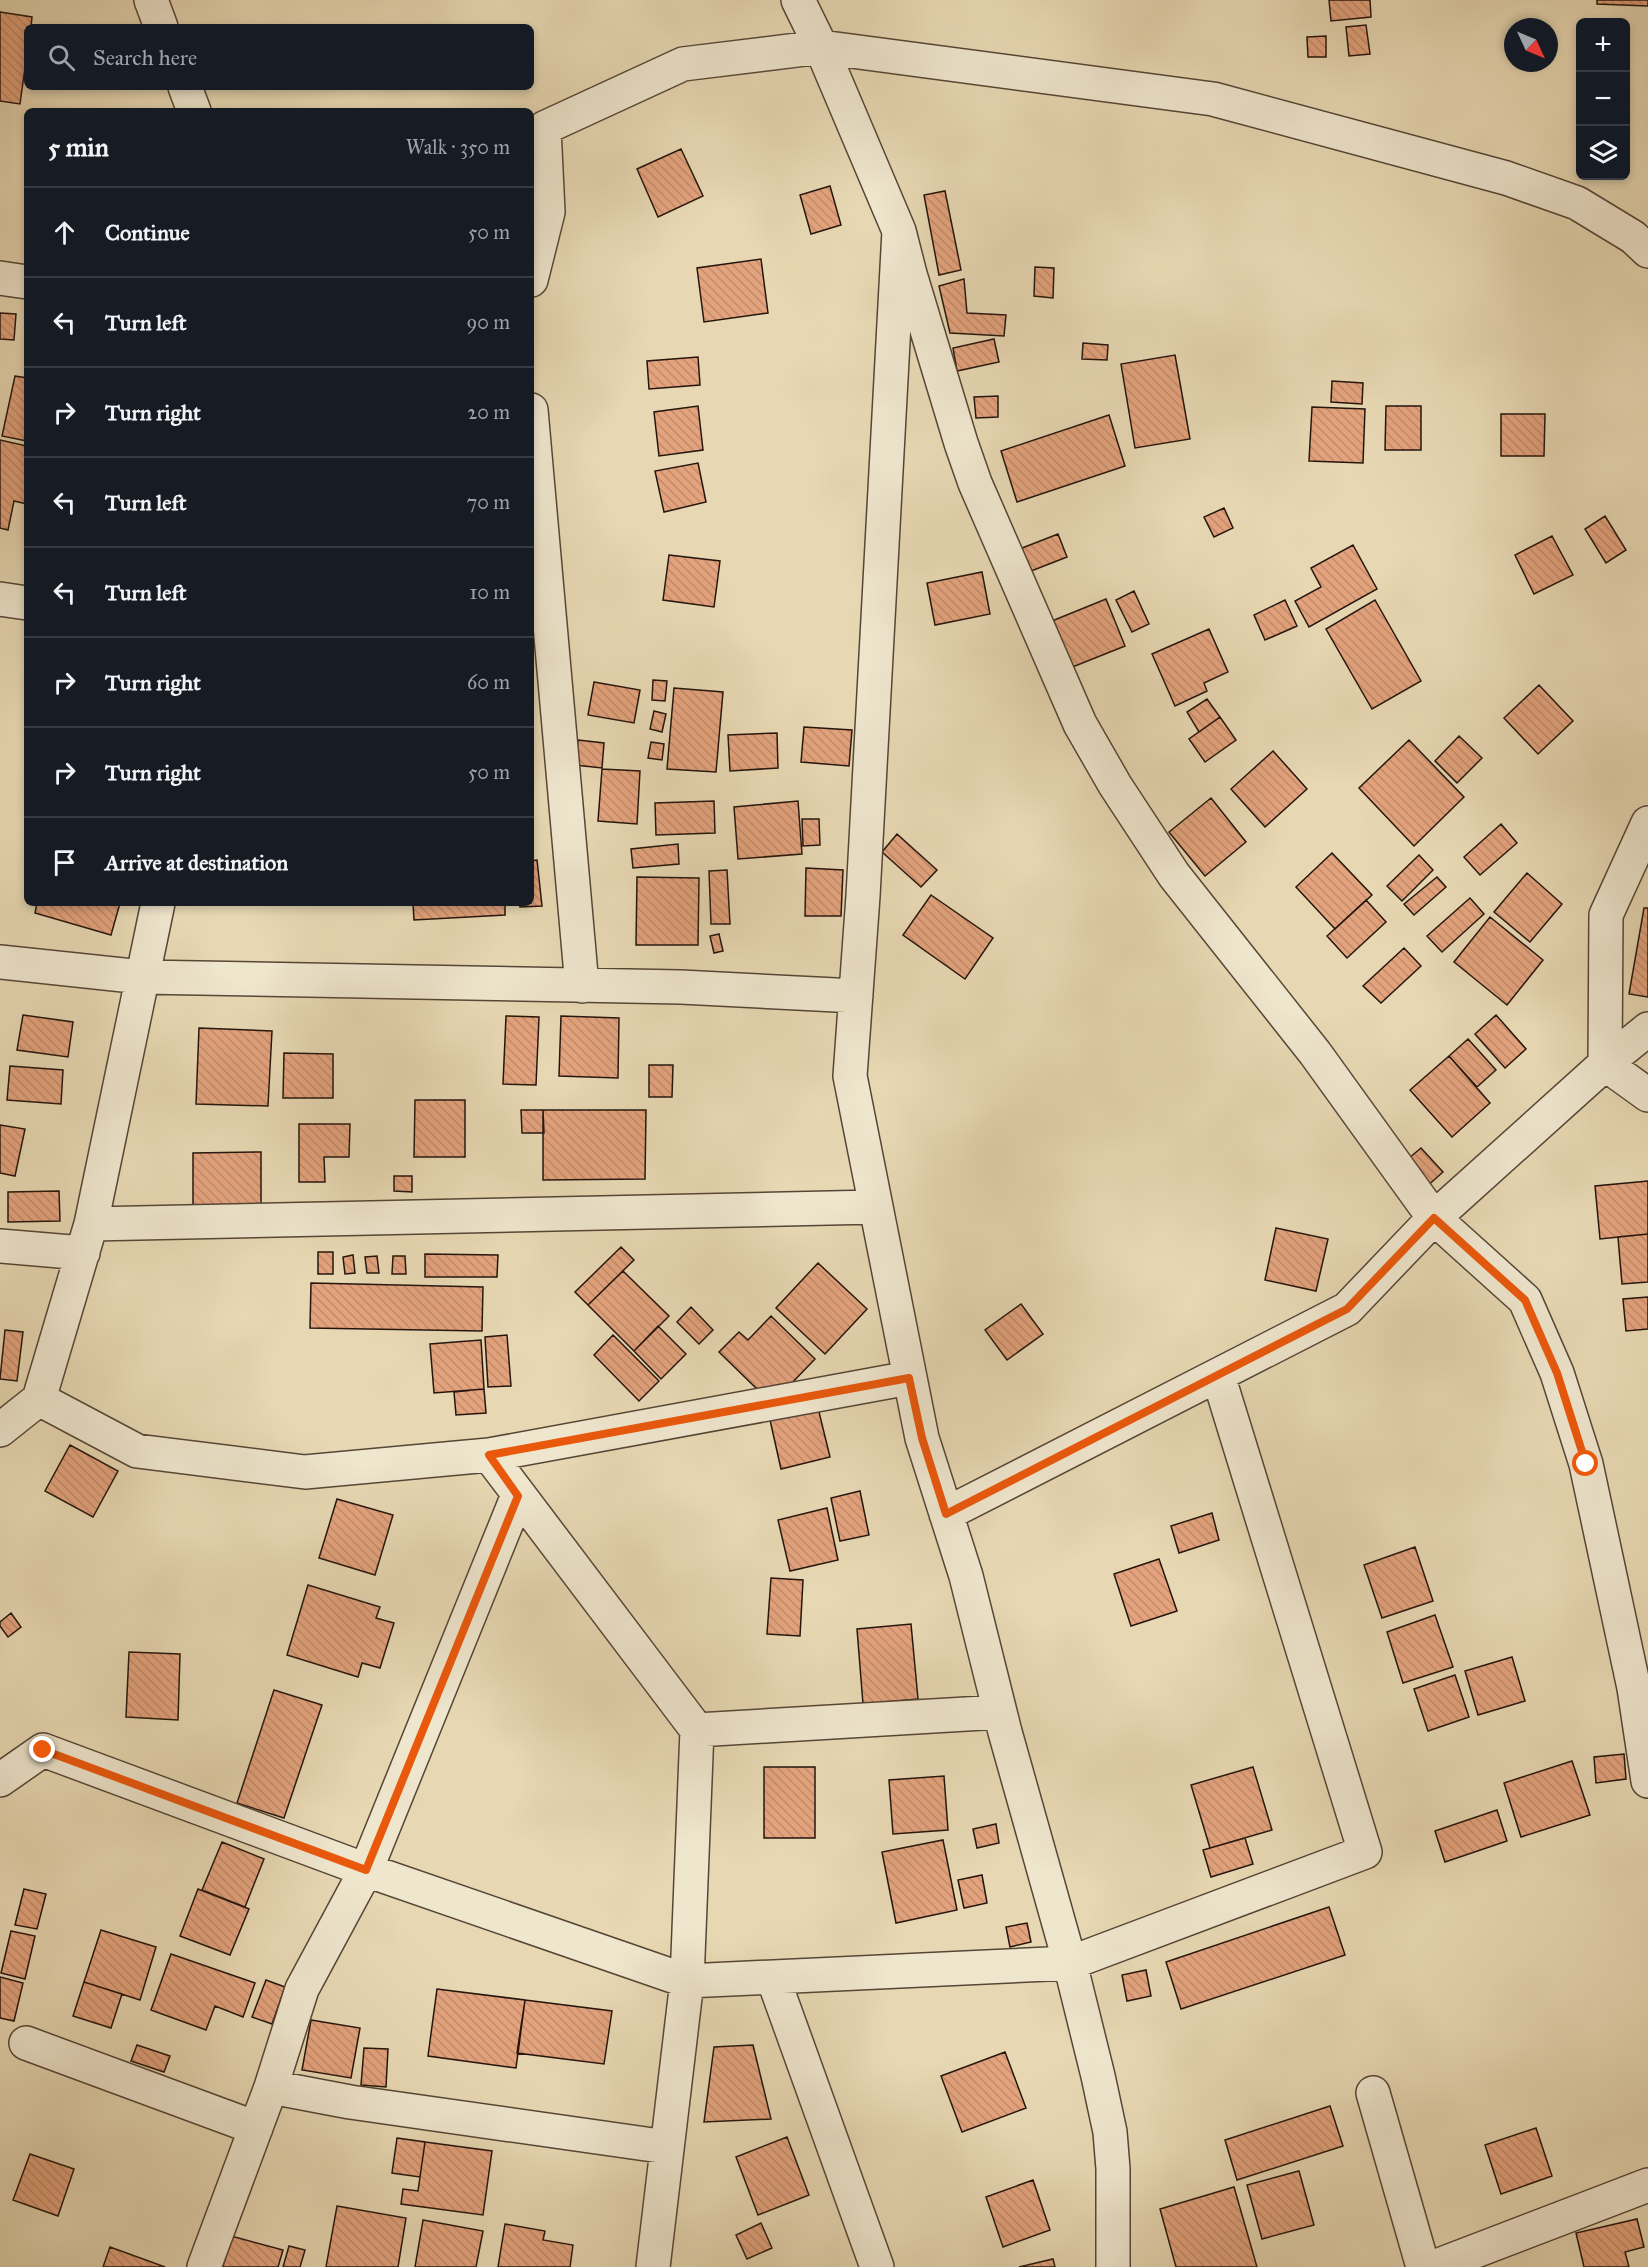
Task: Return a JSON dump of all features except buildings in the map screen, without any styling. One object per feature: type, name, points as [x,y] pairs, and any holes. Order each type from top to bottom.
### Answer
[{"type":"street","points":[[151,0],[160,24]]},
{"type":"street","points":[[798,0],[821,47],[899,231],[909,274],[960,442],[980,494],[1080,724],[1115,785],[1174,875],[1315,1053],[1434,1218],[1525,1300],[1557,1373],[1588,1475],[1634,1688],[1648,1781]]},
{"type":"street","points":[[534,268],[548,212],[544,128],[683,64],[821,47],[1213,99],[1506,178],[1576,203],[1633,237],[1648,251]]},
{"type":"street","points":[[185,90],[193,108]]},
{"type":"street","points":[[899,231],[850,1076],[922,1438],[966,1576],[1000,1712],[1070,1963],[1110,2132],[1113,2169],[1113,2267]]},
{"type":"street","points":[[0,279],[24,282]]},
{"type":"street","points":[[534,444],[582,986]]},
{"type":"street","points":[[0,599],[24,603]]},
{"type":"street","points":[[1605,1064],[1606,915],[1648,823]]},
{"type":"street","points":[[0,1430],[39,1399],[87,1239],[157,906]]},
{"type":"street","points":[[0,962],[142,977],[681,987],[856,996]]},
{"type":"street","points":[[946,1514],[1347,1309],[1434,1218],[1605,1064],[1648,1029]]},
{"type":"street","points":[[1605,1064],[1648,1095]]},
{"type":"street","points":[[0,1246],[87,1239],[875,1207]]},
{"type":"street","points":[[0,1780],[43,1750],[366,1870],[687,1981],[1070,1963],[1365,1852],[1218,1375]]},
{"type":"street","points":[[39,1399],[137,1451],[305,1472],[489,1455],[909,1378]]},
{"type":"street","points":[[489,1455],[697,1730],[687,1981],[653,2267]]},
{"type":"street","points":[[204,2267],[271,2087],[302,1989],[366,1870],[518,1496]]},
{"type":"street","points":[[697,1730],[1000,1712]]},
{"type":"street","points":[[773,1978],[877,2267]]},
{"type":"street","points":[[26,2043],[256,2128]]},
{"type":"street","points":[[271,2087],[350,2102],[667,2146]]},
{"type":"street","points":[[1372,2093],[1423,2267]]},
{"type":"street","points":[[1434,2267],[1648,2185]]},
{"type":"route","points":[[43,1750],[366,1870],[518,1496],[489,1455],[909,1378],[922,1438],[946,1514],[1347,1309],[1434,1218],[1525,1300],[1557,1373],[1586,1464]]}]
